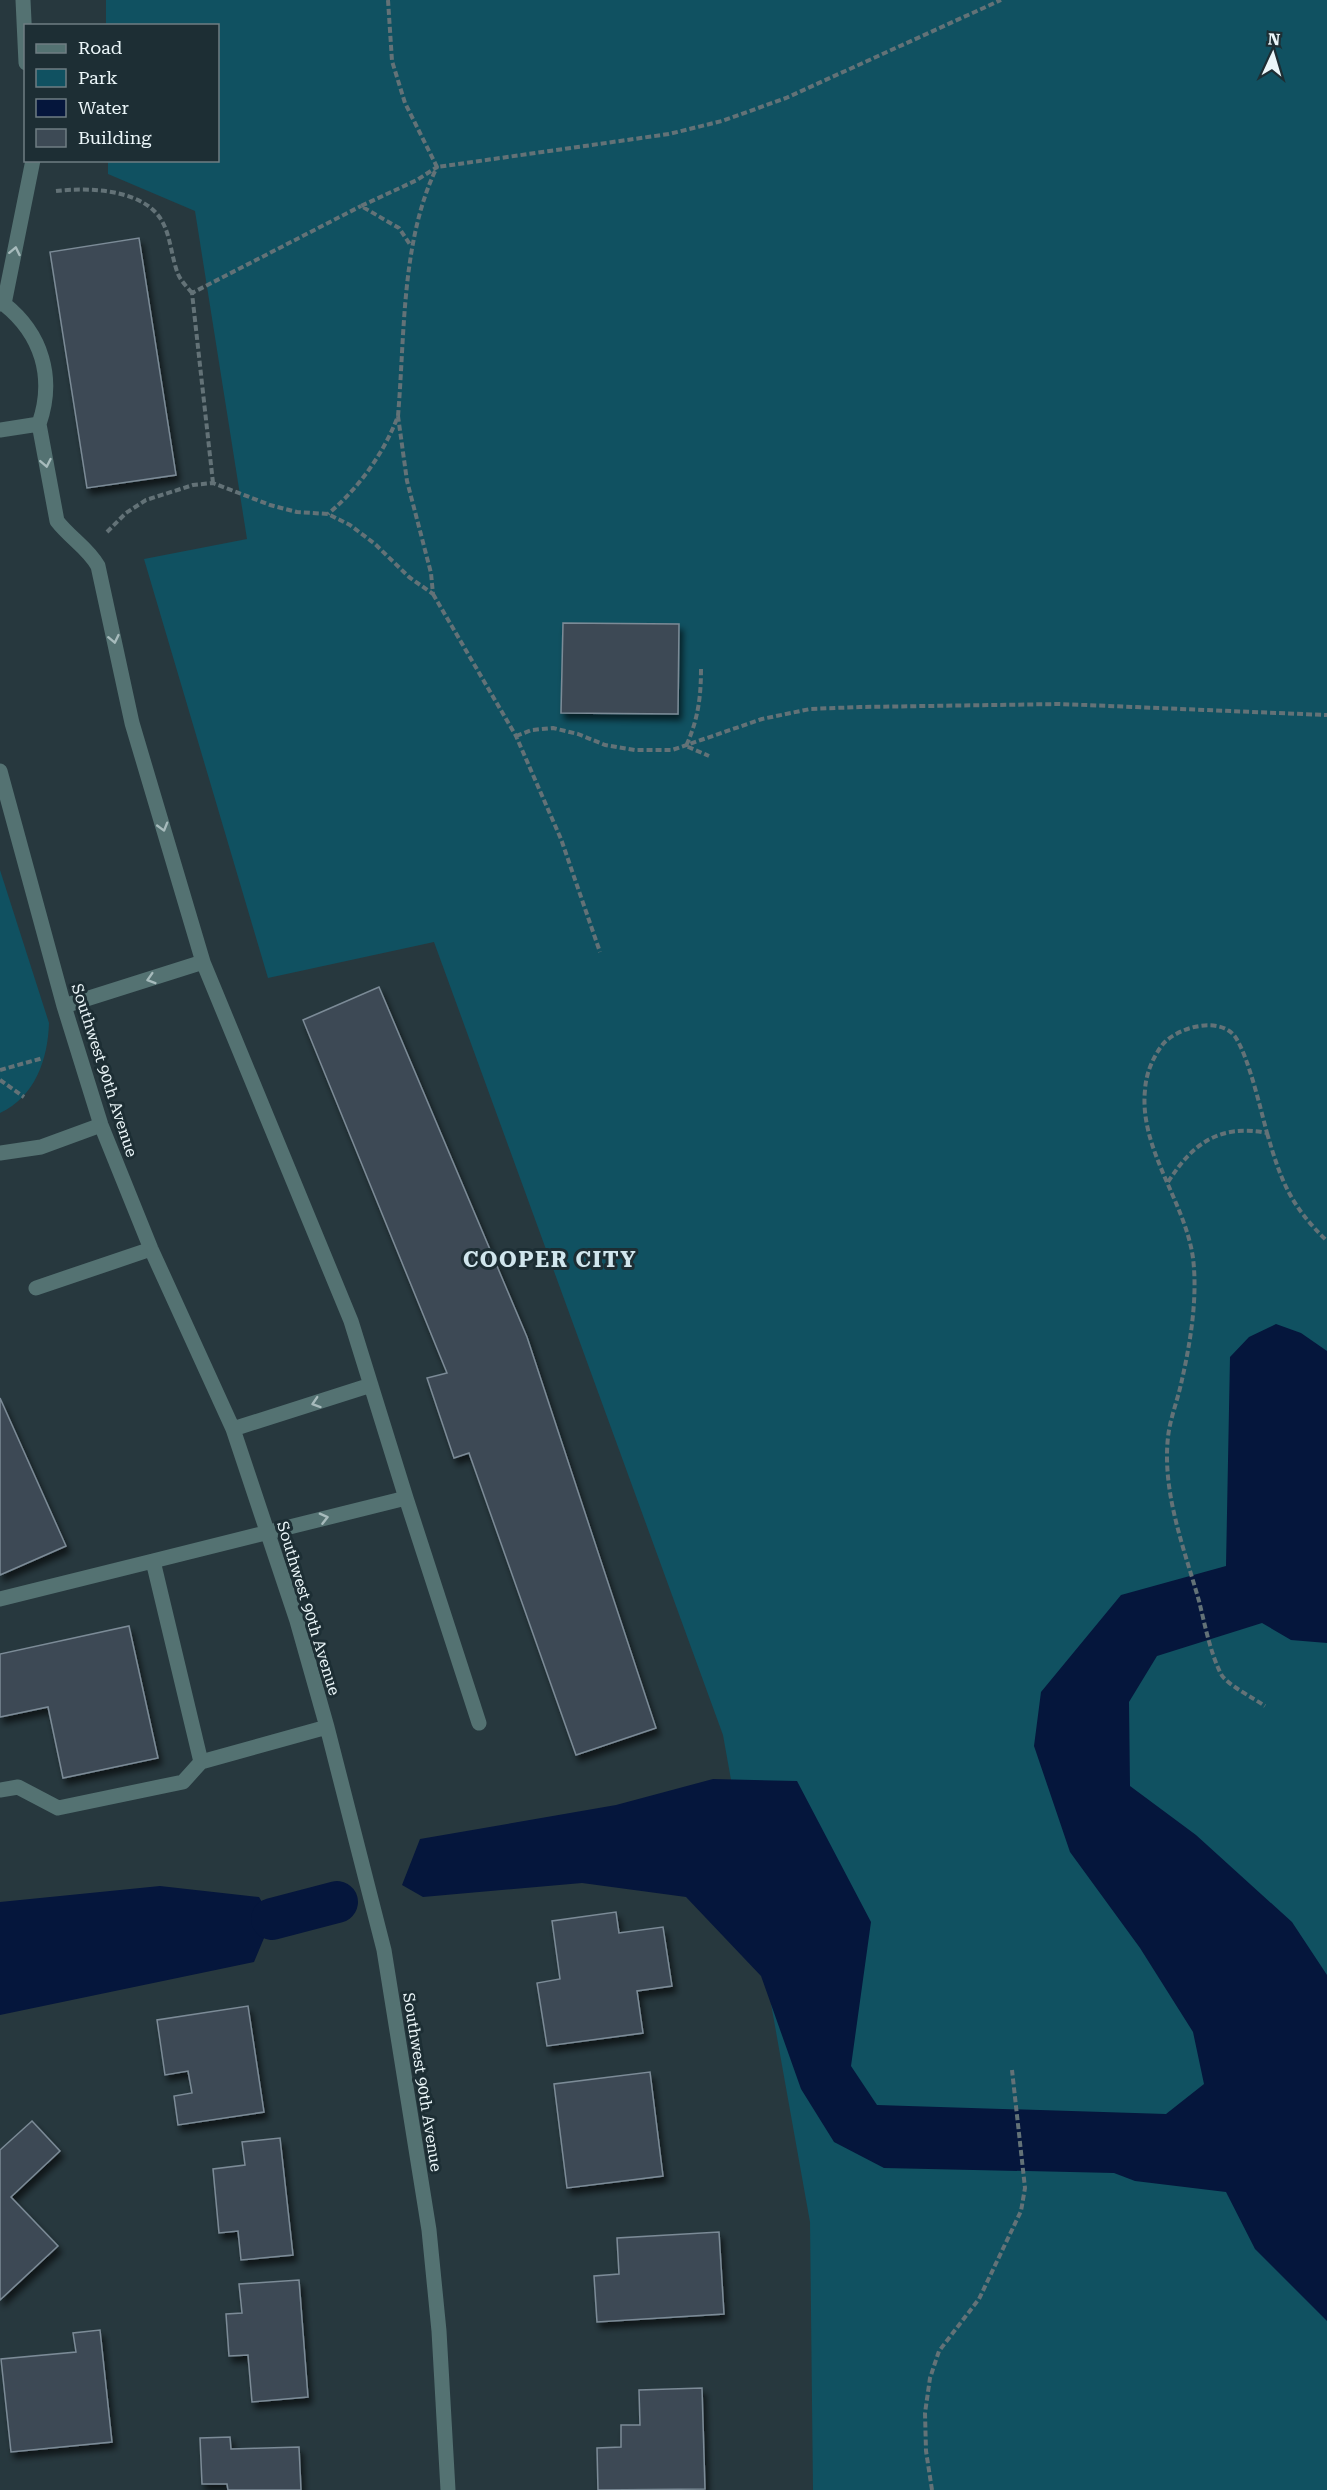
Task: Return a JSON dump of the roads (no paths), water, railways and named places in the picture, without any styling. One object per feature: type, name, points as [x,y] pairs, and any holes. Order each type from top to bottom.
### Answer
[{"type":"street","points":[[23,0],[24,24]]},
{"type":"street","points":[[33,162],[2,304],[20,316],[41,351],[46,388],[45,407],[39,424],[57,521],[67,534],[92,556],[98,566],[132,723],[203,962],[351,1321],[479,1723]]},
{"type":"street","points":[[0,430],[39,424]]},
{"type":"street","name":"Southwest 90th Avenue","points":[[0,771],[64,1006],[101,1125],[151,1249],[232,1429],[297,1621],[327,1727],[384,1950],[429,2230],[439,2331],[448,2490]]},
{"type":"street","points":[[64,1006],[203,962]]},
{"type":"street","points":[[0,1153],[41,1147],[101,1125]]},
{"type":"street","points":[[36,1288],[151,1249]]},
{"type":"street","points":[[232,1429],[371,1385]]},
{"type":"street","points":[[0,1599],[406,1498]]},
{"type":"street","points":[[153,1561],[201,1762]]},
{"type":"street","points":[[0,1790],[18,1787],[58,1808],[183,1782],[201,1762],[327,1727]]},
{"type":"water","points":[[1276,1324],[1301,1333],[1327,1351],[1327,1643],[1291,1640],[1262,1623],[1157,1656],[1129,1702],[1130,1786],[1196,1835],[1292,1922],[1327,1975],[1327,2321],[1255,2249],[1226,2192],[1135,2181],[1114,2173],[884,2168],[834,2142],[801,2089],[761,1976],[686,1897],[582,1883],[423,1897],[402,1885],[420,1839],[616,1805],[713,1779],[797,1781],[871,1922],[851,2066],[877,2105],[1166,2114],[1204,2084],[1193,2032],[1140,1948],[1070,1852],[1034,1746],[1041,1692],[1121,1595],[1226,1566],[1230,1357],[1249,1337]]},
{"type":"water","points":[[160,1886],[259,1897],[272,1919],[254,1962],[0,2015],[0,1902]]},
{"type":"waterway","points":[[272,1919],[337,1902]]},
{"type":"district","name":"COOPER CITY","points":[[550,1259]]}]
